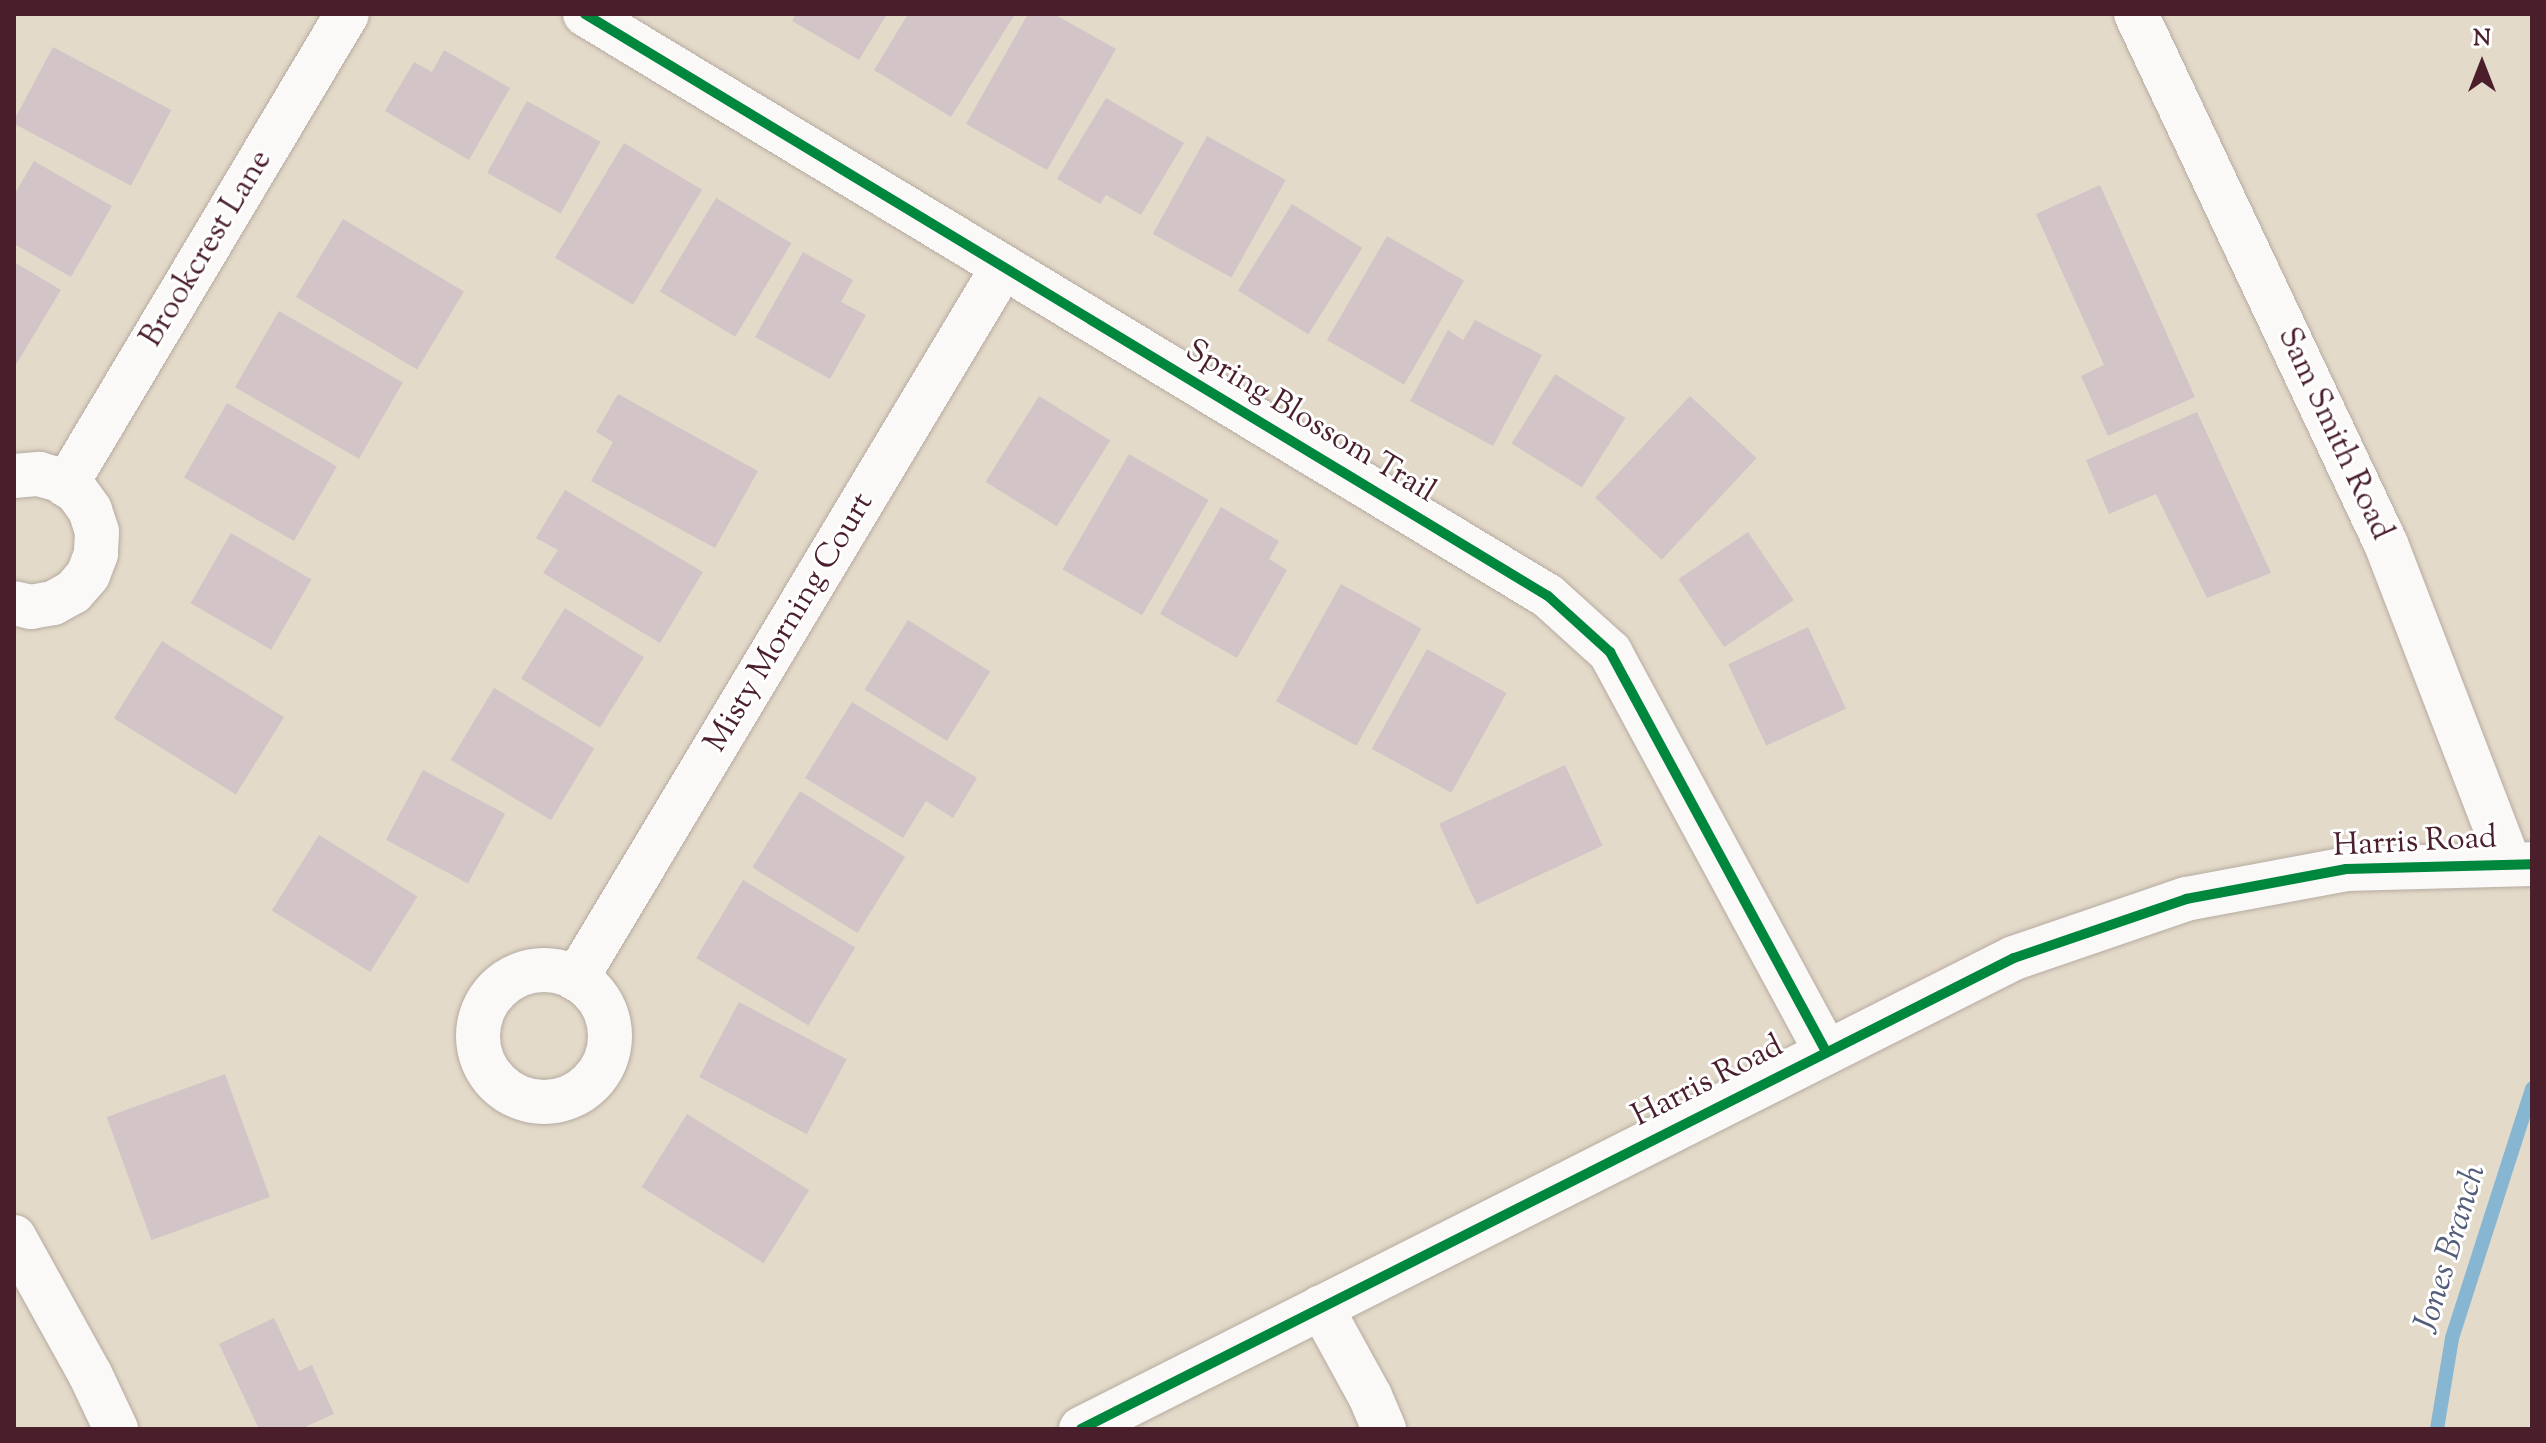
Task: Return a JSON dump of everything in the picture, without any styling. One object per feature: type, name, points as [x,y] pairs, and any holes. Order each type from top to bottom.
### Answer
[{"type":"street","name":"Brookcrest Lane","points":[[66,485],[347,14]]},
{"type":"street","name":"Spring Blossom Trail","points":[[585,14],[1548,596],[1610,652],[1826,1052]]},
{"type":"street","name":"Sam Smith Road","points":[[2136,14],[2386,544],[2520,863]]},
{"type":"street","name":"Misty Morning Court","points":[[576,979],[1003,267]]},
{"type":"street","points":[[14,476],[39,474],[77,492],[90,510],[97,532],[96,554],[88,575],[73,592],[53,603],[31,607],[14,603]]},
{"type":"street","name":"Harris Road","points":[[1081,1429],[2014,958],[2186,899],[2346,869],[2520,863]]},
{"type":"street","points":[[14,1237],[90,1374],[116,1429]]},
{"type":"street","points":[[1321,1307],[1370,1396],[1384,1429]]},
{"type":"building","points":[[796,14],[887,14],[859,60],[792,21]]},
{"type":"building","points":[[908,14],[1015,14],[951,117],[874,70]]},
{"type":"building","points":[[1028,14],[1054,14],[1116,49],[1047,170],[966,124]]},
{"type":"building","points":[[53,47],[171,110],[131,186],[14,124]]},
{"type":"building","points":[[444,50],[510,88],[469,160],[385,111],[414,62],[432,72]]},
{"type":"building","points":[[1106,98],[1184,143],[1141,215],[1106,195],[1100,204],[1057,179]]},
{"type":"building","points":[[527,101],[600,142],[561,213],[487,173]]},
{"type":"building","points":[[1207,136],[1286,180],[1231,278],[1153,234]]},
{"type":"building","points":[[624,143],[702,190],[633,305],[555,258]]},
{"type":"building","points":[[34,161],[112,206],[71,277],[14,244],[14,195]]},
{"type":"building","points":[[2100,185],[2195,397],[2108,436],[2081,376],[2104,365],[2036,214]]},
{"type":"building","points":[[716,198],[791,243],[735,337],[660,291]]},
{"type":"building","points":[[1292,204],[1362,248],[1308,334],[1238,291]]},
{"type":"building","points":[[343,219],[464,292],[417,370],[296,297]]},
{"type":"building","points":[[1387,236],[1464,280],[1404,384],[1327,340]]},
{"type":"building","points":[[803,252],[853,280],[841,302],[866,315],[830,379],[755,337]]},
{"type":"building","points":[[14,262],[61,290],[14,368]]},
{"type":"building","points":[[279,311],[403,382],[359,459],[235,387]]},
{"type":"building","points":[[1475,320],[1542,355],[1493,446],[1410,401],[1448,330],[1463,340]]},
{"type":"building","points":[[1555,374],[1625,418],[1582,488],[1512,444]]},
{"type":"building","points":[[618,394],[758,471],[715,548],[591,481],[613,442],[596,432]]},
{"type":"building","points":[[1039,396],[1110,441],[1057,526],[985,482]]},
{"type":"building","points":[[1690,396],[1757,458],[1662,560],[1595,498]]},
{"type":"building","points":[[227,403],[337,466],[294,541],[184,477]]},
{"type":"building","points":[[2197,412],[2271,573],[2207,598],[2156,494],[2109,514],[2086,460]]},
{"type":"building","points":[[1129,454],[1209,500],[1142,615],[1062,569]]},
{"type":"building","points":[[565,490],[703,572],[660,643],[543,573],[558,550],[536,538]]},
{"type":"building","points":[[1221,507],[1279,541],[1269,559],[1287,570],[1237,658],[1160,614]]},
{"type":"building","points":[[1748,532],[1794,600],[1724,647],[1678,579]]},
{"type":"building","points":[[231,533],[312,580],[271,650],[190,603]]},
{"type":"building","points":[[1341,584],[1421,629],[1357,746],[1276,701]]},
{"type":"building","points":[[565,608],[644,657],[600,728],[521,678]]},
{"type":"building","points":[[908,620],[990,671],[947,741],[865,690]]},
{"type":"building","points":[[1808,627],[1846,709],[1766,746],[1728,664]]},
{"type":"building","points":[[162,641],[284,717],[236,794],[114,718]]},
{"type":"building","points":[[1427,649],[1507,693],[1451,793],[1372,749]]},
{"type":"building","points":[[494,688],[594,748],[551,820],[451,760]]},
{"type":"building","points":[[852,702],[977,778],[953,818],[926,801],[903,838],[805,778]]},
{"type":"building","points":[[1565,765],[1603,846],[1477,904],[1439,824]]},
{"type":"building","points":[[423,770],[505,814],[468,883],[386,840]]},
{"type":"building","points":[[800,791],[905,857],[857,933],[752,867]]},
{"type":"building","points":[[319,835],[417,896],[370,972],[272,910]]},
{"type":"building","points":[[743,880],[855,947],[808,1025],[696,958]]},
{"type":"building","points":[[739,1002],[847,1059],[807,1134],[699,1077]]},
{"type":"building","points":[[225,1074],[270,1197],[151,1240],[107,1117]]},
{"type":"building","points":[[687,1114],[809,1190],[764,1263],[641,1187]]},
{"type":"building","points":[[274,1318],[299,1371],[312,1365],[334,1414],[301,1429],[259,1429],[219,1344]]},
{"type":"waterway","name":"Jones Branch","points":[[2437,1429],[2452,1338],[2532,1089]]},
{"type":"cycle path","points":[[585,14],[1548,596],[1610,652],[1826,1052]]},
{"type":"cycle path","points":[[1081,1429],[2014,958],[2186,899],[2346,869],[2532,864]]}]
